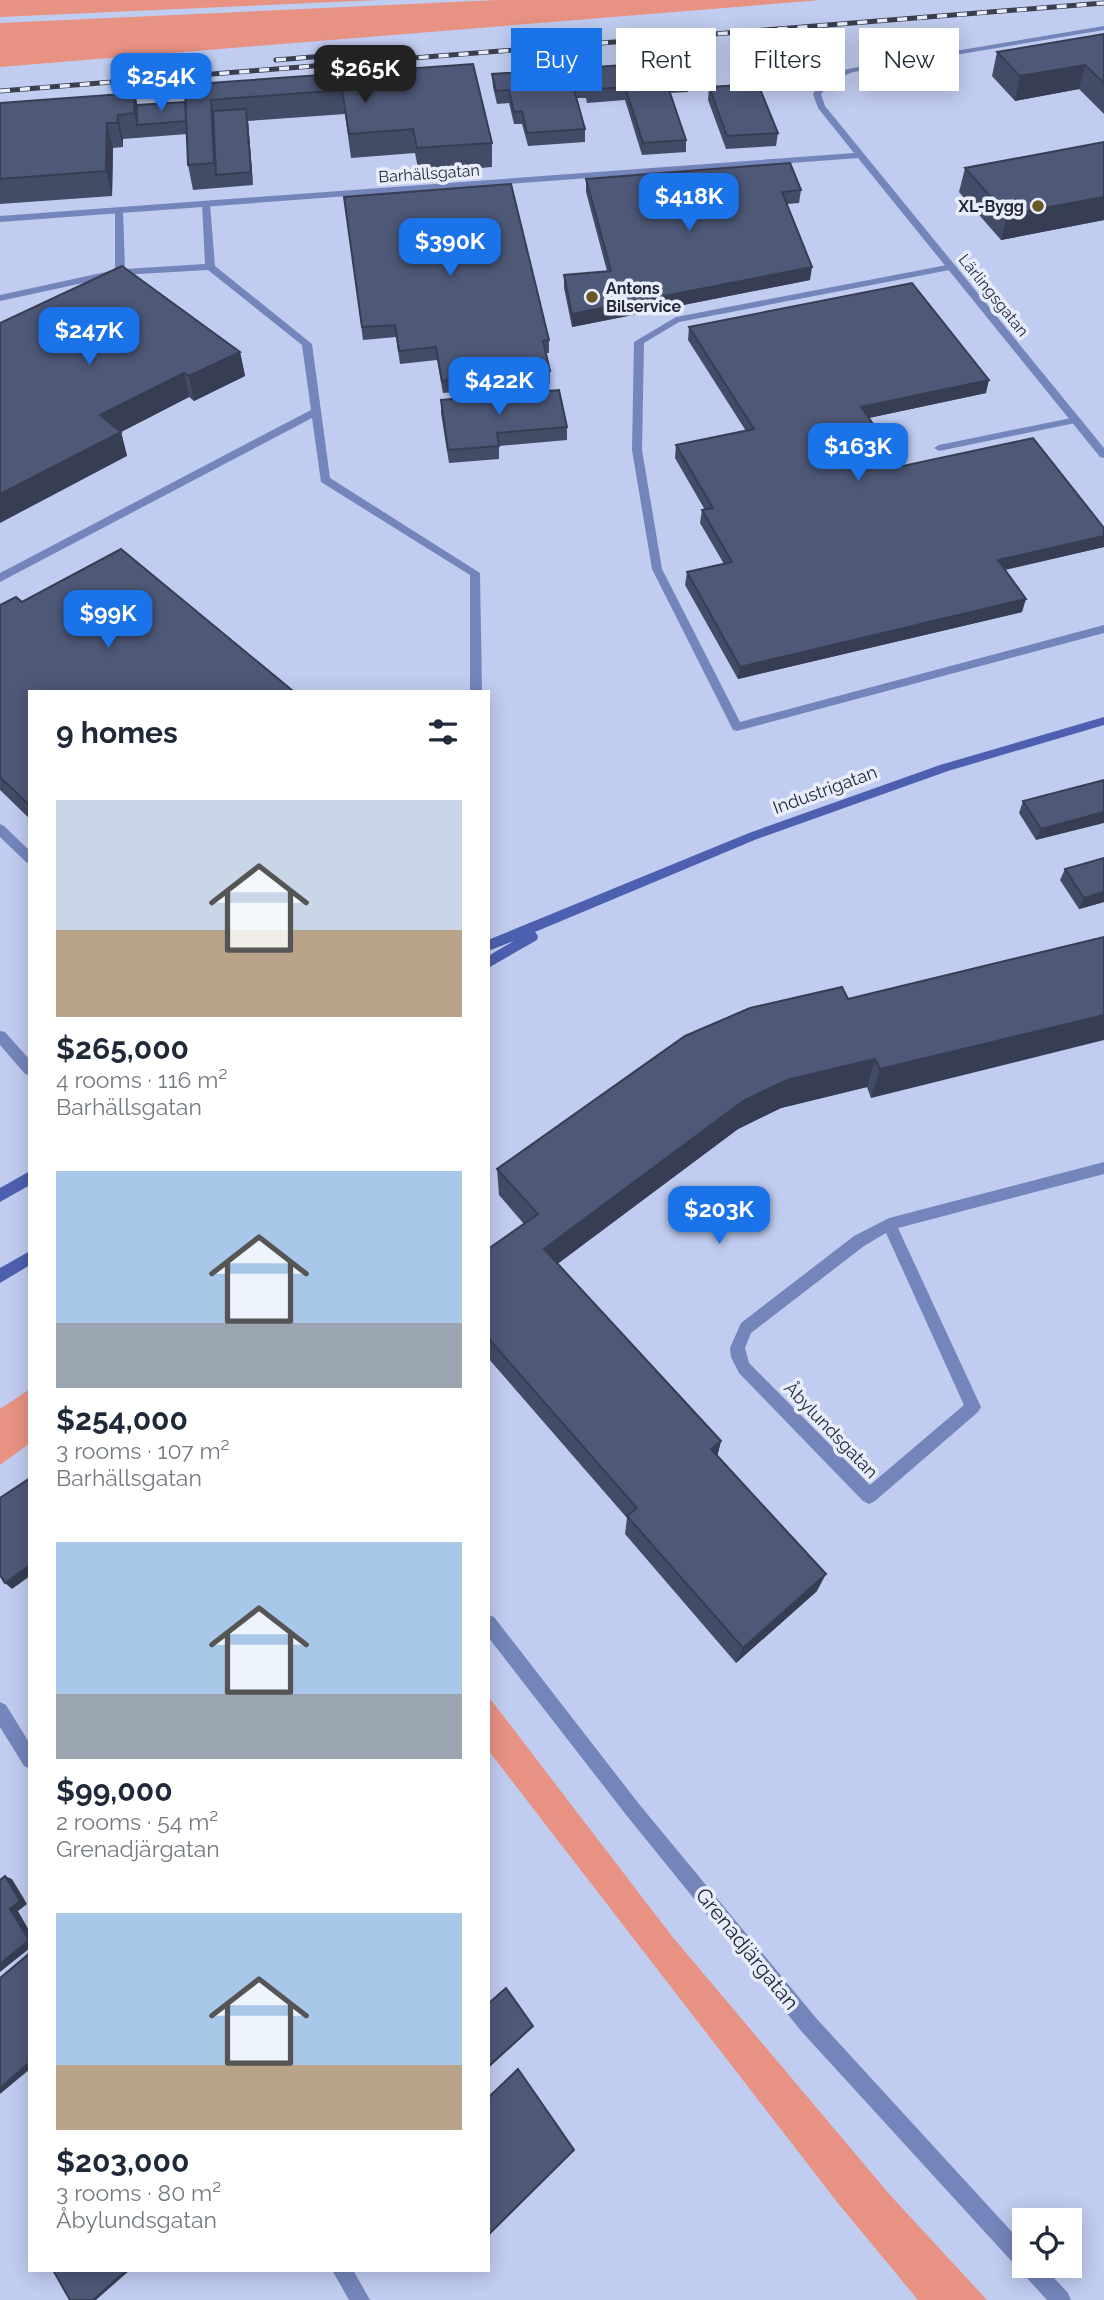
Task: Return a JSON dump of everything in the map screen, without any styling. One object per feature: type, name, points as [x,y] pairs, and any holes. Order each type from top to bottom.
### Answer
[{"type":"main road","name":"Industrigatan","points":[[490,945],[753,836],[944,768],[1104,721]]},
{"type":"main road","name":"Industrigatan","points":[[490,962],[566,915]]},
{"type":"main road","points":[[0,1196],[28,1178]]},
{"type":"main road","points":[[0,1276],[28,1258]]},
{"type":"street","name":"Lärlingsgatan","points":[[1104,28],[834,75],[822,83],[817,94],[821,106],[1104,455]]},
{"type":"street","name":"Barhällsgatan","points":[[0,219],[860,155]]},
{"type":"street","points":[[206,204],[210,267]]},
{"type":"street","points":[[119,210],[120,272]]},
{"type":"street","points":[[0,298],[120,272],[210,267],[307,344],[325,480],[475,573],[476,690]]},
{"type":"street","points":[[951,267],[676,320],[639,342],[637,450],[657,569],[737,727],[1104,629]]},
{"type":"street","points":[[0,578],[315,412]]},
{"type":"street","points":[[939,448],[1076,420]]},
{"type":"street","points":[[0,829],[28,857]]},
{"type":"street","points":[[0,1036],[28,1068]]},
{"type":"street","name":"Åbylundsgatan","points":[[889,1224],[973,1407],[869,1496],[744,1368],[737,1346],[746,1328],[859,1241],[889,1224],[1104,1168]]},
{"type":"street","name":"Grenadjärgatan","points":[[490,1626],[633,1810],[809,2025],[1012,2247]]},
{"type":"street","points":[[0,1711],[28,1757]]},
{"type":"street","points":[[343,2272],[360,2300]]},
{"type":"street","points":[[1040,2278],[1061,2300]]},
{"type":"shaded area","points":[[0,0],[379,0],[0,17]]},
{"type":"shaded area","points":[[497,0],[821,0],[0,67],[0,23]]},
{"type":"shaded area","points":[[28,1390],[28,1444],[0,1465],[0,1409]]},
{"type":"shaded area","points":[[490,1699],[671,1935],[890,2195],[987,2300],[918,2300],[837,2202],[490,1753]]},
{"type":"building","points":[[1104,34],[1104,83],[1085,65],[1020,76],[997,52]]},
{"type":"building","points":[[473,64],[492,143],[417,148],[413,129],[349,134],[342,90],[211,100],[214,163],[188,165],[185,90],[210,88],[210,83]]},
{"type":"building","points":[[616,66],[616,88],[602,89],[602,67]]},
{"type":"building","points":[[511,73],[511,91],[574,91],[585,129],[527,133],[522,111],[514,112],[509,90],[496,91],[492,74]]},
{"type":"building","points":[[730,86],[730,91],[761,91],[778,133],[727,136],[710,91],[716,91],[716,87]]},
{"type":"building","points":[[626,91],[669,91],[686,140],[643,143]]},
{"type":"building","points":[[135,93],[134,113],[118,115],[117,123],[107,123],[106,171],[0,179],[0,103]]},
{"type":"building","points":[[185,102],[186,121],[137,125],[137,105]]},
{"type":"building","points":[[246,109],[251,172],[216,175],[213,111]]},
{"type":"building","points":[[1104,142],[1104,197],[1007,215],[965,168]]},
{"type":"building","points":[[790,163],[801,190],[782,192],[812,267],[572,314],[564,275],[611,271],[586,179]]},
{"type":"building","points":[[511,184],[549,340],[543,341],[550,371],[442,381],[436,347],[399,351],[395,325],[362,327],[344,197]]},
{"type":"building","points":[[122,266],[240,352],[189,376],[184,373],[100,415],[121,432],[0,494],[0,323]]},
{"type":"building","points":[[912,283],[989,380],[861,407],[903,466],[1033,438],[1104,528],[1104,536],[998,560],[1026,599],[740,667],[687,572],[732,562],[702,510],[713,508],[676,445],[754,429],[689,327]]},
{"type":"building","points":[[559,390],[567,427],[497,433],[499,446],[448,450],[441,400]]},
{"type":"building","points":[[121,549],[292,690],[28,690],[28,804],[0,777],[0,605],[16,597],[22,602]]},
{"type":"building","points":[[1104,780],[1104,812],[1041,829],[1023,801]]},
{"type":"building","points":[[1104,858],[1104,892],[1084,898],[1065,869]]},
{"type":"building","points":[[1104,937],[1104,1015],[880,1069],[875,1059],[787,1080],[743,1101],[544,1249],[721,1441],[711,1449],[826,1574],[743,1648],[627,1516],[637,1508],[490,1340],[490,1248],[538,1214],[497,1169],[685,1036],[750,1008],[842,987],[848,999]]},
{"type":"building","points":[[28,1479],[28,1566],[5,1583],[0,1575],[0,1498]]},
{"type":"building","points":[[5,1876],[20,1901],[10,1909],[28,1941],[0,1964],[0,1880]]},
{"type":"building","points":[[28,1955],[28,2064],[0,2088],[0,1978]]},
{"type":"building","points":[[506,1988],[533,2026],[490,2065],[490,2002]]},
{"type":"building","points":[[518,2069],[574,2150],[490,2233],[490,2096]]},
{"type":"building","points":[[54,2272],[125,2272],[93,2300],[70,2300]]},
{"type":"railway","points":[[0,91],[1104,3]]},
{"type":"railway","points":[[276,60],[408,49]]},
{"type":"place","name":"XL-Bygg","points":[[1038,206]]},
{"type":"place","name":"Antons Bilservice","points":[[592,297]]}]
